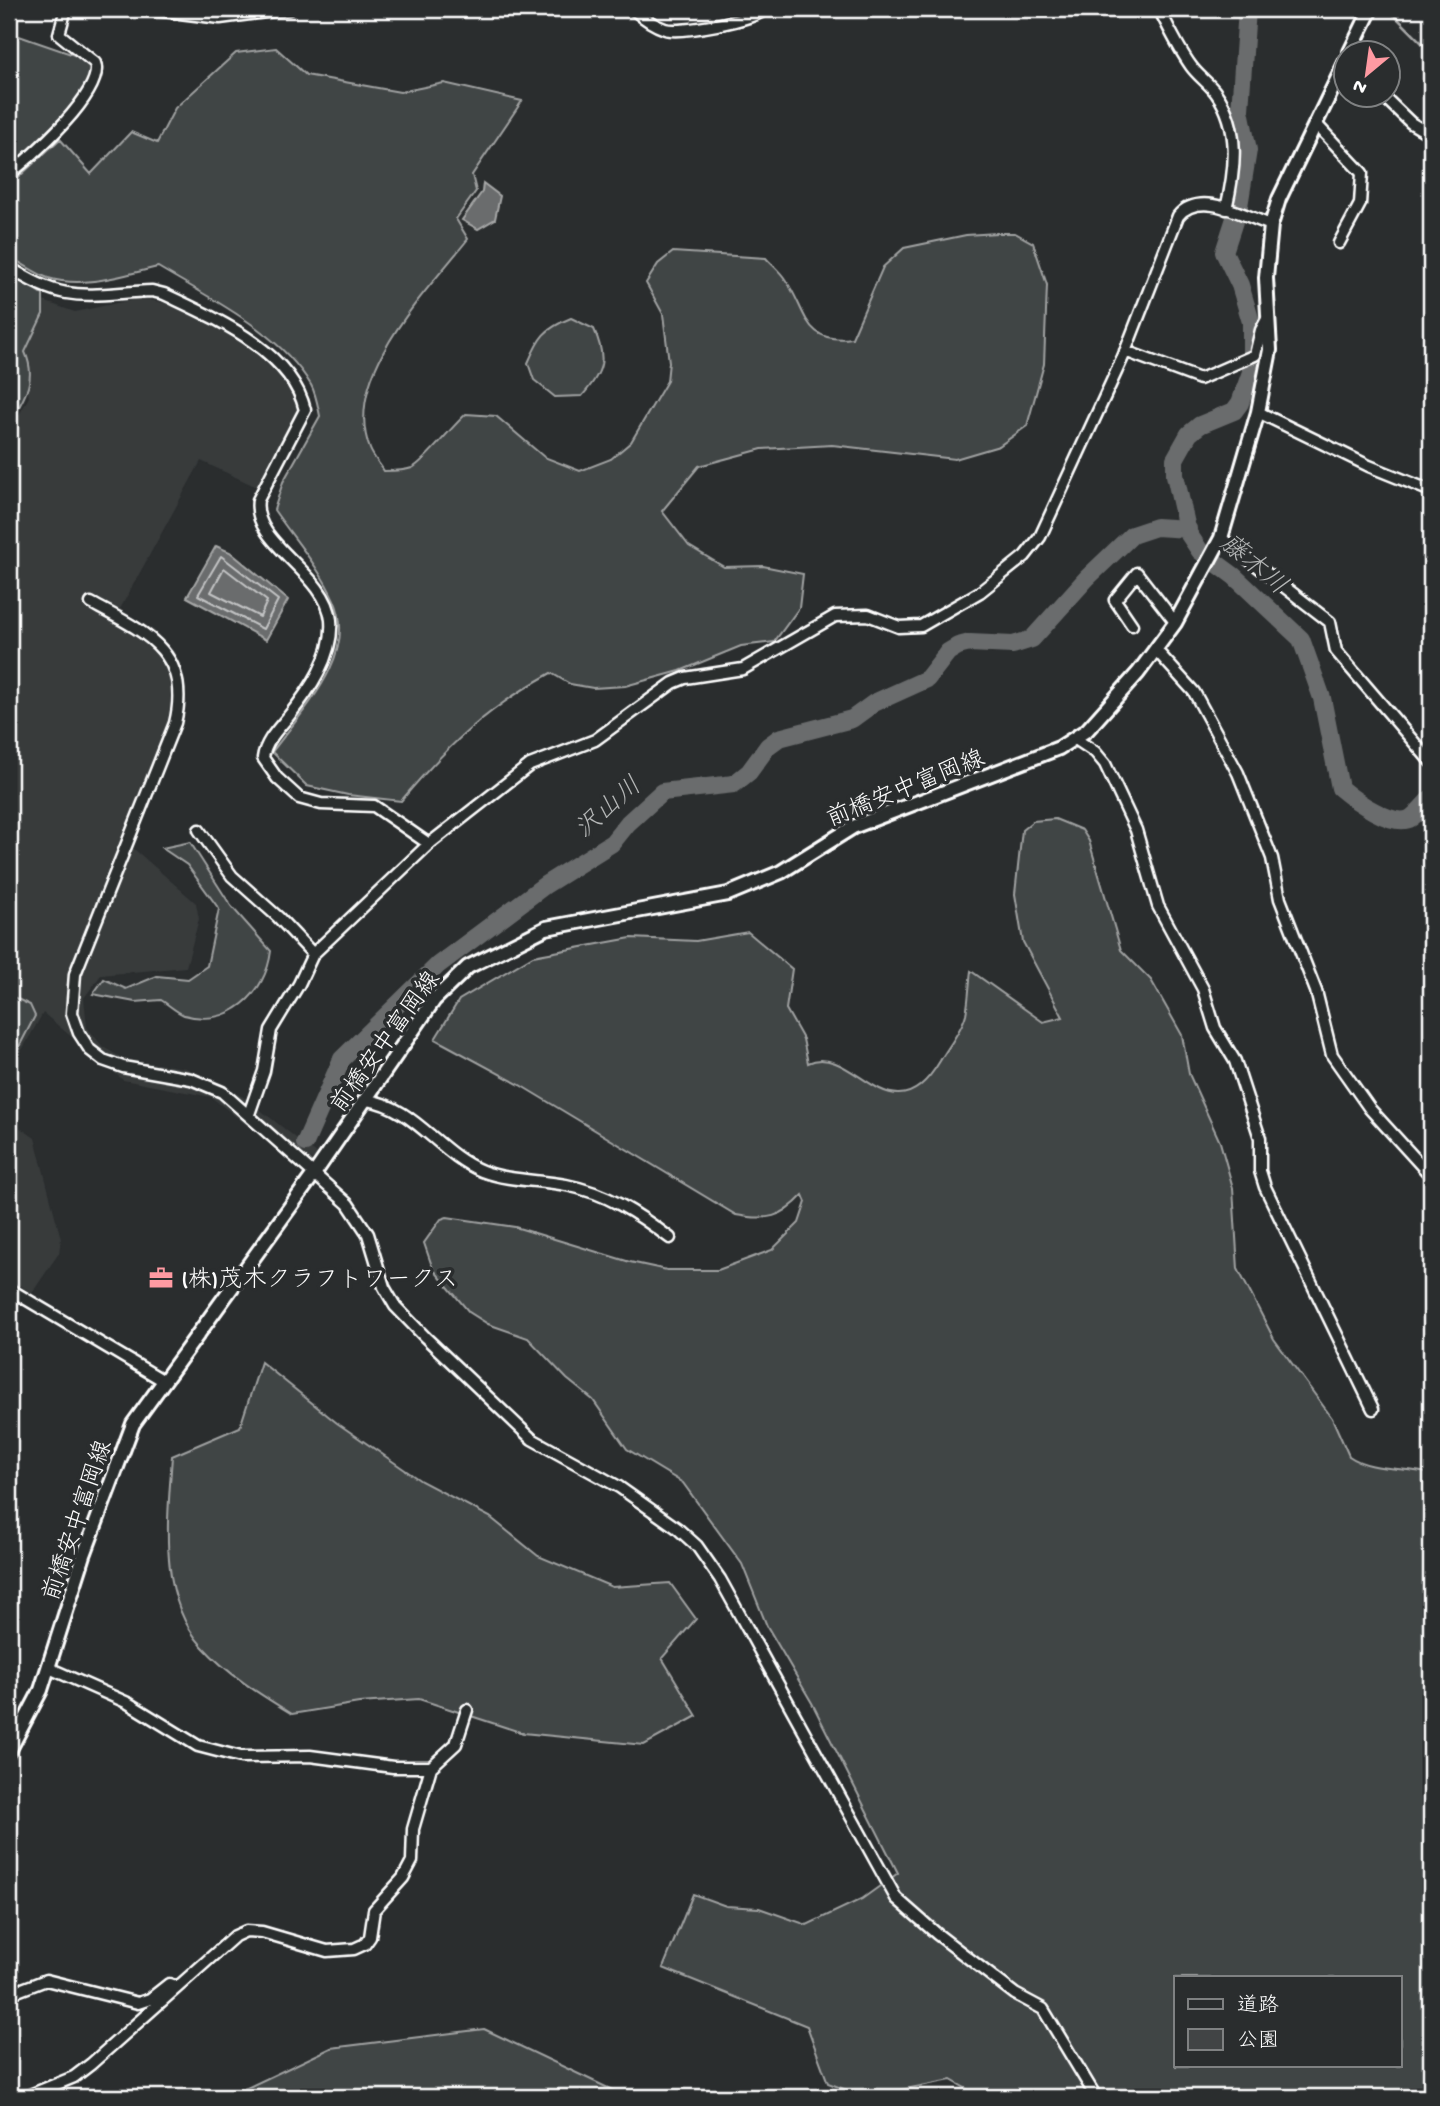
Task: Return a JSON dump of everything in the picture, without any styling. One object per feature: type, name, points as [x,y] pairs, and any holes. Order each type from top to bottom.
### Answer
[{"type":"main road","points":[[1357,38],[1371,9]]},
{"type":"main road","points":[[1220,540],[1258,412],[1270,350],[1266,278],[1271,225],[1279,199],[1332,91]]},
{"type":"main road","name":"前橋安中富岡線","points":[[9,1751],[35,1704],[49,1668],[125,1440],[434,1000],[468,967],[546,928],[753,887],[853,827],[1059,748],[1112,705],[1156,650],[1205,572],[1220,540]]},
{"type":"street","points":[[9,174],[29,158],[82,102],[95,81],[95,63],[59,34],[66,9]]},
{"type":"street","points":[[146,9],[220,18],[289,9]]},
{"type":"street","points":[[633,9],[670,30],[742,20],[765,9]]},
{"type":"street","points":[[1159,9],[1192,68],[1216,93],[1223,106],[1233,140],[1236,168],[1229,209]]},
{"type":"street","points":[[1395,108],[1411,123],[1431,135]]},
{"type":"street","points":[[1316,124],[1362,173],[1360,204],[1339,243]]},
{"type":"street","points":[[248,1114],[264,1071],[271,1030],[299,984],[313,954],[429,844],[530,765],[595,740],[673,682],[743,669],[835,616],[868,615],[899,627],[922,626],[946,615],[1025,556],[1040,537],[1125,351],[1178,216],[1195,204],[1229,209],[1271,225]]},
{"type":"street","points":[[9,267],[41,287],[67,295],[152,291],[164,294],[260,348],[294,384],[305,410],[258,499],[257,510],[261,525],[310,578],[326,604],[331,619],[330,639],[325,659],[304,695],[272,736],[263,758],[276,778],[299,798],[321,804],[374,806],[429,844]]},
{"type":"street","points":[[1125,351],[1200,379],[1255,355],[1261,330],[1268,316]]},
{"type":"street","points":[[1258,412],[1369,466],[1431,491]]},
{"type":"street","points":[[1220,540],[1330,622],[1336,651],[1431,762]]},
{"type":"street","points":[[1132,625],[1115,600],[1137,573],[1175,622]]},
{"type":"street","points":[[91,603],[143,632],[158,644],[176,670],[180,703],[175,723],[75,974],[72,1013],[79,1033],[90,1050],[103,1060],[123,1067],[191,1079],[222,1092],[348,1204],[368,1234],[384,1287],[395,1306],[425,1338],[532,1439],[619,1488],[697,1546],[720,1579],[896,1898],[937,1934],[1015,1994],[1043,2009],[1096,2097]]},
{"type":"street","points":[[1156,650],[1194,692],[1238,774],[1272,858],[1280,899],[1316,991],[1332,1055],[1370,1109],[1431,1176]]},
{"type":"street","points":[[1074,738],[1105,764],[1136,830],[1158,906],[1203,989],[1215,1028],[1235,1061],[1260,1138],[1260,1171],[1265,1187],[1373,1409]]},
{"type":"street","points":[[199,830],[232,876],[278,917],[313,954]]},
{"type":"street","points":[[366,1100],[386,1102],[461,1160],[484,1171],[569,1186],[608,1197],[637,1213],[670,1238]]},
{"type":"street","points":[[9,1289],[164,1381]]},
{"type":"street","points":[[49,1668],[128,1703],[198,1746],[225,1754],[241,1757],[310,1756],[393,1767],[431,1767]]},
{"type":"street","points":[[25,2097],[74,2077],[128,2033],[235,1936],[246,1931],[262,1931],[327,1951],[354,1949],[365,1944],[370,1937],[374,1910],[403,1878],[412,1861],[414,1829],[431,1767],[456,1744],[464,1727],[467,1710]]},
{"type":"street","points":[[12,1993],[46,1980],[138,2003],[150,1999],[169,1984],[177,1987]]},
{"type":"shaded area","points":[[29,296],[75,312],[140,298],[180,306],[254,346],[300,399],[300,414],[259,488],[201,461],[120,609],[155,631],[177,655],[187,702],[133,848],[196,903],[199,919],[186,967],[101,975],[84,998],[87,1027],[103,1047],[124,1059],[186,1068],[245,1098],[318,1155],[300,1167],[211,1097],[123,1080],[43,1013],[9,1073],[9,433],[29,397],[19,350]]},
{"type":"shaded area","points":[[9,1120],[35,1138],[61,1239],[59,1253],[32,1293],[9,1279]]},
{"type":"green space","points":[[19,36],[83,58],[93,71],[78,101],[9,168],[9,40]]},
{"type":"green space","points":[[276,48],[306,75],[400,92],[444,83],[522,101],[472,175],[476,191],[456,219],[468,239],[411,309],[377,364],[367,393],[364,421],[370,449],[384,471],[406,470],[417,465],[466,414],[496,416],[544,457],[580,471],[611,459],[631,442],[667,381],[669,362],[663,314],[646,283],[658,264],[673,252],[766,258],[785,279],[808,323],[815,331],[836,339],[852,338],[883,267],[904,248],[966,235],[1015,233],[1033,243],[1047,285],[1044,364],[1027,426],[999,446],[955,459],[832,445],[762,449],[699,466],[662,511],[689,546],[724,567],[763,566],[803,574],[799,608],[774,642],[741,646],[680,671],[625,686],[593,688],[570,684],[551,673],[507,700],[469,730],[401,801],[348,795],[307,786],[272,752],[324,681],[339,641],[340,621],[334,600],[322,577],[274,510],[283,482],[320,416],[311,385],[281,348],[263,332],[158,267],[103,280],[75,282],[48,278],[9,257],[9,186],[60,139],[91,174],[131,132],[157,143],[175,108],[236,53]]},
{"type":"green space","points":[[9,271],[43,295],[43,314],[25,352],[30,372],[27,390],[9,424]]},
{"type":"green space","points":[[571,318],[594,329],[601,349],[601,364],[595,379],[582,396],[555,397],[534,380],[528,363],[544,335],[554,326]]},
{"type":"green space","points":[[1055,819],[1082,830],[1089,841],[1121,950],[1151,980],[1182,1035],[1189,1074],[1220,1142],[1233,1188],[1238,1269],[1274,1339],[1332,1418],[1349,1456],[1367,1464],[1431,1474],[1431,2097],[981,2097],[951,2080],[865,2097],[828,2083],[807,2026],[663,1968],[693,1894],[726,1906],[759,1908],[807,1925],[862,1899],[898,1873],[812,1703],[767,1626],[742,1564],[683,1483],[627,1449],[593,1400],[567,1379],[528,1338],[488,1324],[469,1312],[433,1269],[424,1243],[441,1219],[447,1217],[515,1227],[630,1262],[667,1270],[718,1270],[772,1250],[799,1223],[806,1202],[803,1195],[788,1209],[773,1216],[757,1218],[736,1215],[520,1085],[435,1039],[459,1000],[533,956],[631,938],[696,941],[748,932],[792,969],[786,1009],[803,1039],[808,1063],[825,1060],[889,1093],[905,1093],[922,1084],[958,1032],[966,1014],[971,971],[1043,1022],[1063,1017],[1023,942],[1015,894],[1022,830],[1033,821]]},
{"type":"green space","points":[[190,842],[231,906],[271,951],[262,981],[243,1004],[216,1017],[184,1015],[161,1000],[135,1002],[93,994],[104,979],[126,989],[157,976],[188,979],[207,966],[219,909],[187,865],[162,848]]},
{"type":"green space","points":[[9,995],[30,1005],[35,1016],[9,1066]]},
{"type":"green space","points":[[261,1362],[337,1423],[421,1481],[490,1517],[538,1556],[612,1587],[670,1583],[696,1619],[662,1658],[697,1716],[644,1745],[523,1733],[419,1699],[359,1703],[292,1714],[233,1675],[202,1646],[188,1626],[178,1604],[169,1555],[172,1456],[240,1427]]},
{"type":"green space","points":[[484,2029],[627,2097],[228,2097],[331,2048]]},
{"type":"water","points":[[483,183],[500,196],[495,219],[478,229],[462,220],[482,192]]},
{"type":"water","points":[[216,546],[230,552],[288,600],[266,640],[187,597]]},
{"type":"waterway","name":"藤木川","points":[[1247,9],[1240,110],[1248,150],[1239,206],[1224,252],[1240,285],[1251,322],[1251,372],[1240,403],[1234,411],[1200,425],[1189,434],[1175,459],[1175,475],[1188,533],[1200,551],[1234,576],[1301,639],[1322,698],[1340,788],[1374,811],[1395,820],[1411,818],[1431,798]]},
{"type":"waterway","points":[[1388,9],[1431,52]]},
{"type":"waterway","name":"沢山川","points":[[305,1143],[342,1059],[438,965],[545,885],[612,843],[628,823],[662,792],[734,784],[749,772],[768,746],[779,738],[852,719],[874,703],[927,679],[948,652],[958,646],[970,643],[1013,645],[1032,639],[1087,578],[1132,535],[1156,527],[1188,529]]},
{"type":"place","name":"(株)茂木クラフトワークス","points":[[161,1278]]}]
